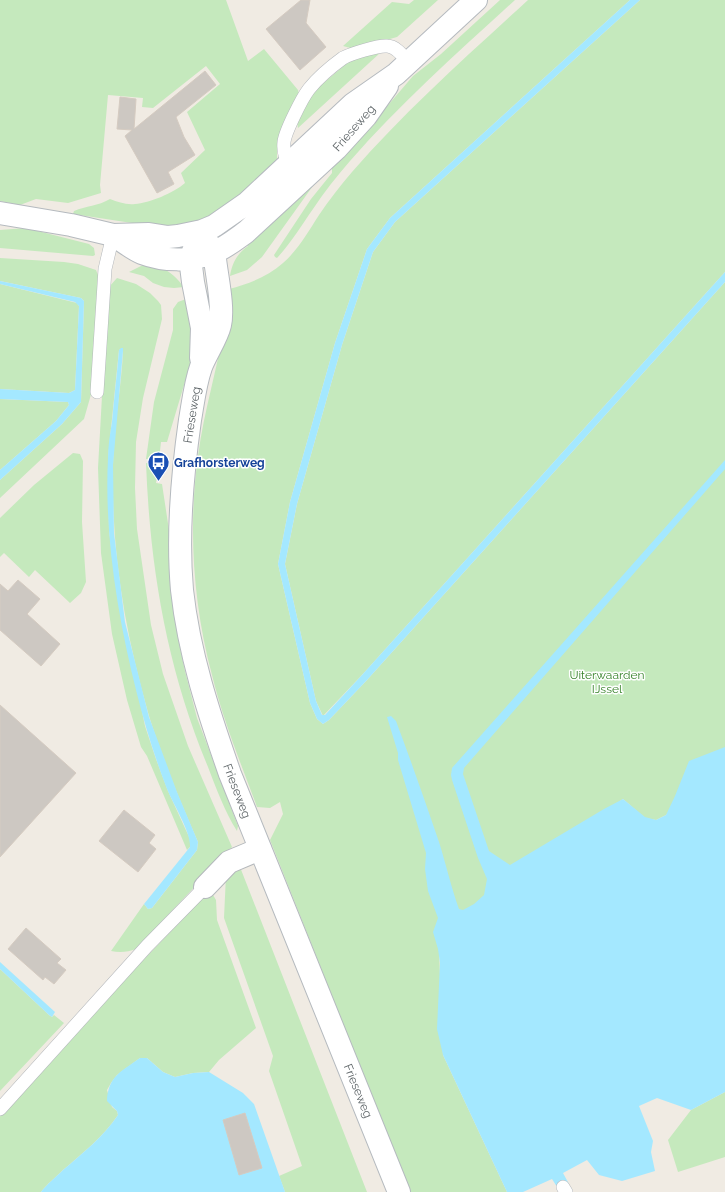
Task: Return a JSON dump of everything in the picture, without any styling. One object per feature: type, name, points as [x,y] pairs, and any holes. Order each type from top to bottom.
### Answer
[{"type":"main road","name":"Frieseweg","points":[[399,1192],[230,774],[208,711],[195,664],[182,590],[181,509],[183,478],[190,420],[196,388],[201,368],[220,326],[219,295],[213,253],[202,231],[214,226],[247,203],[353,104],[402,68],[476,0]]},
{"type":"main road","name":"Frieseweg","points":[[201,368],[202,328],[190,258],[198,258],[213,253],[233,242],[246,232],[336,149],[366,116],[402,68]]},
{"type":"main road","points":[[0,213],[71,225],[114,235],[149,234],[168,237],[202,231]]},
{"type":"main road","points":[[114,235],[142,253],[159,257],[190,258],[202,231]]},
{"type":"main road","points":[[205,887],[229,862],[260,849]]},
{"type":"lane","points":[[304,180],[288,164],[284,142],[286,132],[303,98],[313,84],[341,59],[353,54],[388,46],[396,49],[402,68]]},
{"type":"lane","points":[[97,392],[105,268],[114,235]]},
{"type":"lane","points":[[0,1109],[147,946],[205,887]]},
{"type":"green space","points":[[0,0],[226,0],[248,61],[264,49],[298,90],[299,94],[279,138],[277,162],[229,207],[206,220],[177,226],[145,225],[73,214],[74,211],[110,199],[128,204],[147,202],[168,194],[185,183],[181,173],[205,150],[187,112],[220,84],[206,66],[153,108],[142,107],[143,98],[108,95],[100,185],[101,193],[68,203],[36,199],[20,205],[0,201]]},
{"type":"green space","points":[[414,0],[438,0],[397,37],[354,49],[343,46],[392,2],[409,4]]},
{"type":"green space","points":[[500,0],[515,0],[430,78],[369,140],[331,184],[287,246],[277,258],[275,257],[274,255],[311,199],[332,173],[330,166],[377,118],[413,76],[441,54]]},
{"type":"green space","name":"Uiterwaarden IJssel","points":[[528,0],[630,0],[390,218],[367,249],[335,343],[290,502],[278,564],[310,703],[317,719],[323,724],[329,720],[367,680],[725,282],[725,758],[666,815],[656,820],[645,818],[623,799],[485,895],[439,949],[443,1055],[507,1192],[410,1192],[270,840],[283,814],[280,802],[270,808],[257,807],[221,709],[200,621],[194,566],[193,511],[195,483],[207,405],[222,339],[229,289],[264,276],[283,263],[302,240],[335,193],[373,149],[438,83]]},
{"type":"green space","points":[[640,0],[725,0],[725,272],[362,675],[323,716],[316,701],[285,564],[297,504],[342,345],[373,252],[395,222]]},
{"type":"green space","points":[[380,53],[298,128],[297,122],[313,92],[347,63],[354,59]]},
{"type":"green space","points":[[315,183],[262,257],[247,270],[230,276],[236,259],[248,246],[245,243]]},
{"type":"green space","points":[[26,228],[89,244],[94,248],[95,255],[0,248],[0,230]]},
{"type":"green space","points":[[0,258],[78,264],[96,270],[98,275],[92,391],[84,419],[0,498],[0,480],[62,424],[81,402],[84,301],[81,298],[0,281]]},
{"type":"green space","points":[[147,263],[168,271],[184,287],[164,287],[153,283],[144,276],[129,272]]},
{"type":"green space","points":[[117,278],[136,284],[150,293],[161,305],[162,319],[143,398],[136,442],[135,488],[137,529],[151,625],[163,674],[188,746],[232,847],[136,949],[121,952],[111,951],[144,904],[148,909],[152,908],[197,850],[198,842],[165,764],[149,716],[133,654],[121,592],[114,530],[113,451],[123,348],[119,350],[108,458],[109,530],[115,579],[145,726],[168,791],[190,839],[190,847],[187,850],[147,756],[141,747],[127,700],[112,634],[101,553],[98,468],[108,288]]},
{"type":"green space","points":[[0,284],[77,303],[79,306],[75,390],[69,393],[0,389]]},
{"type":"green space","points":[[186,299],[189,313],[193,355],[167,442],[161,442],[159,460],[146,459],[154,402],[173,330],[173,309],[178,302]]},
{"type":"green space","points":[[0,399],[68,402],[69,405],[56,421],[0,470]]},
{"type":"green space","points":[[73,453],[80,454],[83,461],[82,522],[86,582],[81,593],[70,603],[35,570],[29,577],[4,553],[0,557],[0,518],[34,485]]},
{"type":"green space","points":[[146,463],[159,465],[156,483],[162,484],[169,530],[172,592],[178,638],[185,671],[197,718],[238,826],[237,831],[221,800],[194,730],[171,655],[157,580],[148,502]]},
{"type":"green space","points":[[240,867],[367,1192],[285,1192],[279,1176],[302,1166],[269,1071],[273,1056],[224,918],[226,875]]},
{"type":"green space","points":[[213,895],[216,900],[217,920],[256,1028],[219,1060],[209,1072],[193,1073],[175,1077],[163,1072],[147,1058],[140,1058],[117,1075],[107,1090],[112,1107],[117,1111],[118,1115],[92,1144],[41,1192],[0,1192],[0,1115],[109,996],[197,904],[205,896]]},
{"type":"green space","points":[[0,969],[49,1015],[52,1017],[54,1015],[64,1023],[0,1091]]},
{"type":"green space","points":[[725,1092],[725,1157],[678,1172],[668,1140],[691,1110]]},
{"type":"water","points":[[630,0],[640,0],[395,222],[373,252],[342,345],[297,504],[285,564],[316,701],[322,715],[325,715],[362,675],[725,272],[725,282],[367,680],[329,720],[323,724],[317,719],[310,703],[278,564],[290,502],[335,343],[367,249],[390,218]]},
{"type":"water","points":[[0,281],[81,298],[84,301],[81,402],[62,424],[0,480],[0,470],[56,421],[69,405],[68,402],[0,399],[0,389],[69,393],[75,390],[79,306],[75,302],[0,284]]},
{"type":"water","points":[[123,348],[123,351],[113,465],[114,533],[125,622],[149,717],[177,792],[198,842],[197,850],[152,908],[148,909],[144,904],[190,847],[190,841],[167,789],[154,754],[130,666],[118,607],[110,547],[107,487],[109,440],[119,350]]},
{"type":"water","points":[[725,460],[725,469],[464,768],[463,774],[489,851],[510,865],[623,799],[645,817],[656,820],[666,815],[689,761],[725,747],[725,1092],[691,1110],[657,1098],[639,1106],[653,1141],[651,1152],[655,1171],[622,1181],[599,1175],[587,1160],[563,1173],[569,1184],[559,1190],[552,1179],[523,1192],[507,1192],[443,1055],[437,1029],[440,963],[433,932],[438,918],[428,891],[425,869],[426,853],[398,760],[398,753],[387,717],[391,716],[396,721],[439,842],[459,909],[463,910],[474,904],[484,895],[487,879],[478,858],[452,780],[452,768]]},
{"type":"water","points":[[0,962],[55,1012],[52,1017],[0,969]]},
{"type":"water","points":[[140,1058],[147,1058],[163,1072],[175,1077],[193,1073],[209,1072],[243,1093],[254,1104],[285,1192],[41,1192],[106,1130],[118,1115],[117,1111],[107,1101],[110,1086],[117,1075]]},
{"type":"building","points":[[301,0],[310,0],[306,23],[326,47],[300,70],[266,29]]},
{"type":"building","points":[[205,71],[216,85],[176,117],[184,137],[195,155],[168,172],[174,184],[157,193],[125,136],[132,130],[117,129],[120,97],[136,99],[134,129]]},
{"type":"building","points":[[18,580],[40,599],[27,614],[60,644],[41,666],[0,630],[0,584],[8,591]]},
{"type":"building","points":[[0,705],[76,773],[0,857]]},
{"type":"building","points":[[124,810],[155,835],[149,843],[156,849],[138,872],[99,841]]},
{"type":"building","points":[[26,928],[61,959],[57,963],[66,970],[54,984],[45,977],[43,980],[8,949]]},
{"type":"building","points":[[245,1113],[262,1168],[239,1175],[223,1120]]},
{"type":"place","name":"Grafhorsterweg","points":[[159,482]]}]
